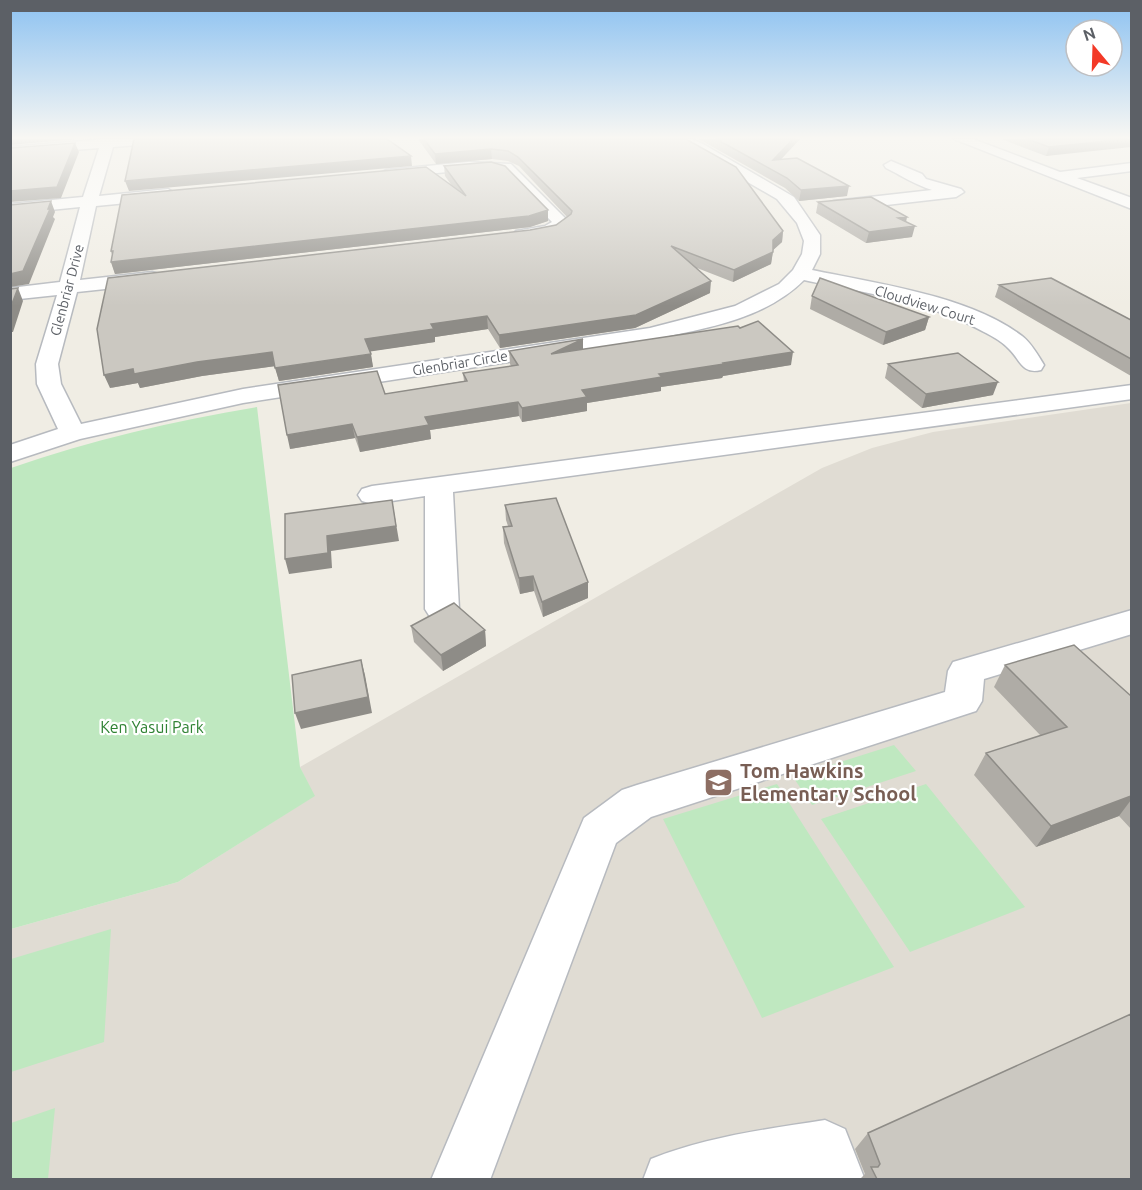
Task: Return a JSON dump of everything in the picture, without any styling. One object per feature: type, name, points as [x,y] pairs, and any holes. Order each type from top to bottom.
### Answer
[{"type":"street","name":"Glenbriar Drive","points":[[73,432],[49,384],[47,364],[91,195]]},
{"type":"street","points":[[10,209],[168,195]]},
{"type":"street","points":[[506,237],[540,233],[562,223],[534,195]]},
{"type":"street","name":"Glenbriar Circle","points":[[10,454],[73,432],[243,396],[650,334],[703,323],[744,309],[776,294],[801,274],[808,262],[814,243],[808,224],[789,200],[780,195]]},
{"type":"street","points":[[794,208],[845,205],[934,195]]},
{"type":"street","points":[[1107,195],[1131,204]]},
{"type":"street","name":"Cloudview Court","points":[[801,274],[901,295],[975,320],[1015,342],[1034,365]]},
{"type":"street","points":[[10,294],[163,276]]},
{"type":"street","points":[[372,495],[1131,392]]},
{"type":"street","points":[[438,487],[442,609]]},
{"type":"street","points":[[460,1179],[599,831],[638,803],[963,701],[966,672],[1131,622]]},
{"type":"street","points":[[672,1179],[759,1170],[825,1149],[836,1179]]},
{"type":"shaded area","name":"Tom Hawkins Elementary School","points":[[1131,403],[1131,1179],[11,1180],[11,929],[178,882],[314,796],[300,767],[822,468],[872,448],[933,432]]},
{"type":"green space","name":"Ken Yasui Park","points":[[257,407],[300,767],[315,796],[178,882],[11,929],[11,468],[132,432]]},
{"type":"green space","points":[[894,745],[916,771],[812,805],[793,777]]},
{"type":"green space","points":[[777,784],[894,967],[762,1018],[663,819]]},
{"type":"green space","points":[[926,784],[1025,907],[910,952],[821,819]]},
{"type":"green space","points":[[111,929],[104,1042],[11,1072],[11,959]]},
{"type":"green space","points":[[55,1108],[48,1179],[11,1179],[11,1123]]},
{"type":"building","points":[[122,195],[466,196],[465,195],[533,195],[548,210],[529,216],[111,262]]},
{"type":"building","points":[[556,195],[756,195],[783,231],[773,240],[773,252],[734,270],[671,246],[711,281],[636,315],[499,335],[487,316],[431,324],[434,329],[365,339],[371,354],[275,368],[272,352],[197,362],[134,374],[133,369],[104,375],[97,329],[108,278],[530,230],[556,225],[572,211]]},
{"type":"building","points":[[871,197],[907,217],[898,218],[915,226],[869,232],[818,202]]},
{"type":"building","points":[[51,201],[48,209],[50,209],[23,271],[10,274],[10,205]]},
{"type":"building","points":[[820,278],[929,317],[886,332],[812,296]]},
{"type":"building","points":[[1051,278],[1131,320],[1131,359],[999,285]]},
{"type":"building","points":[[18,288],[10,309],[10,289]]},
{"type":"building","points":[[758,321],[793,352],[659,374],[662,377],[582,390],[587,397],[522,408],[518,402],[425,417],[429,425],[357,437],[352,424],[287,435],[278,385],[377,371],[385,394],[467,381],[463,373],[518,365],[509,351],[583,339],[551,354],[738,326],[740,328]]},
{"type":"building","points":[[958,353],[998,382],[926,394],[888,364]]},
{"type":"building","points":[[556,498],[588,582],[542,602],[533,576],[519,578],[503,527],[512,526],[505,505]]},
{"type":"building","points":[[392,500],[396,526],[327,536],[328,553],[285,559],[285,514]]},
{"type":"building","points":[[454,603],[485,630],[441,655],[411,626]]},
{"type":"building","points":[[1074,645],[1131,696],[1131,796],[1051,826],[986,753],[1067,727],[1005,665]]},
{"type":"building","points":[[361,660],[368,697],[295,713],[292,675]]},
{"type":"building","points":[[1131,1014],[1131,1179],[877,1179],[871,1167],[878,1167],[880,1164],[868,1133]]},
{"type":"place","name":"Tom Hawkins Elementary School","points":[[719,782]]}]
